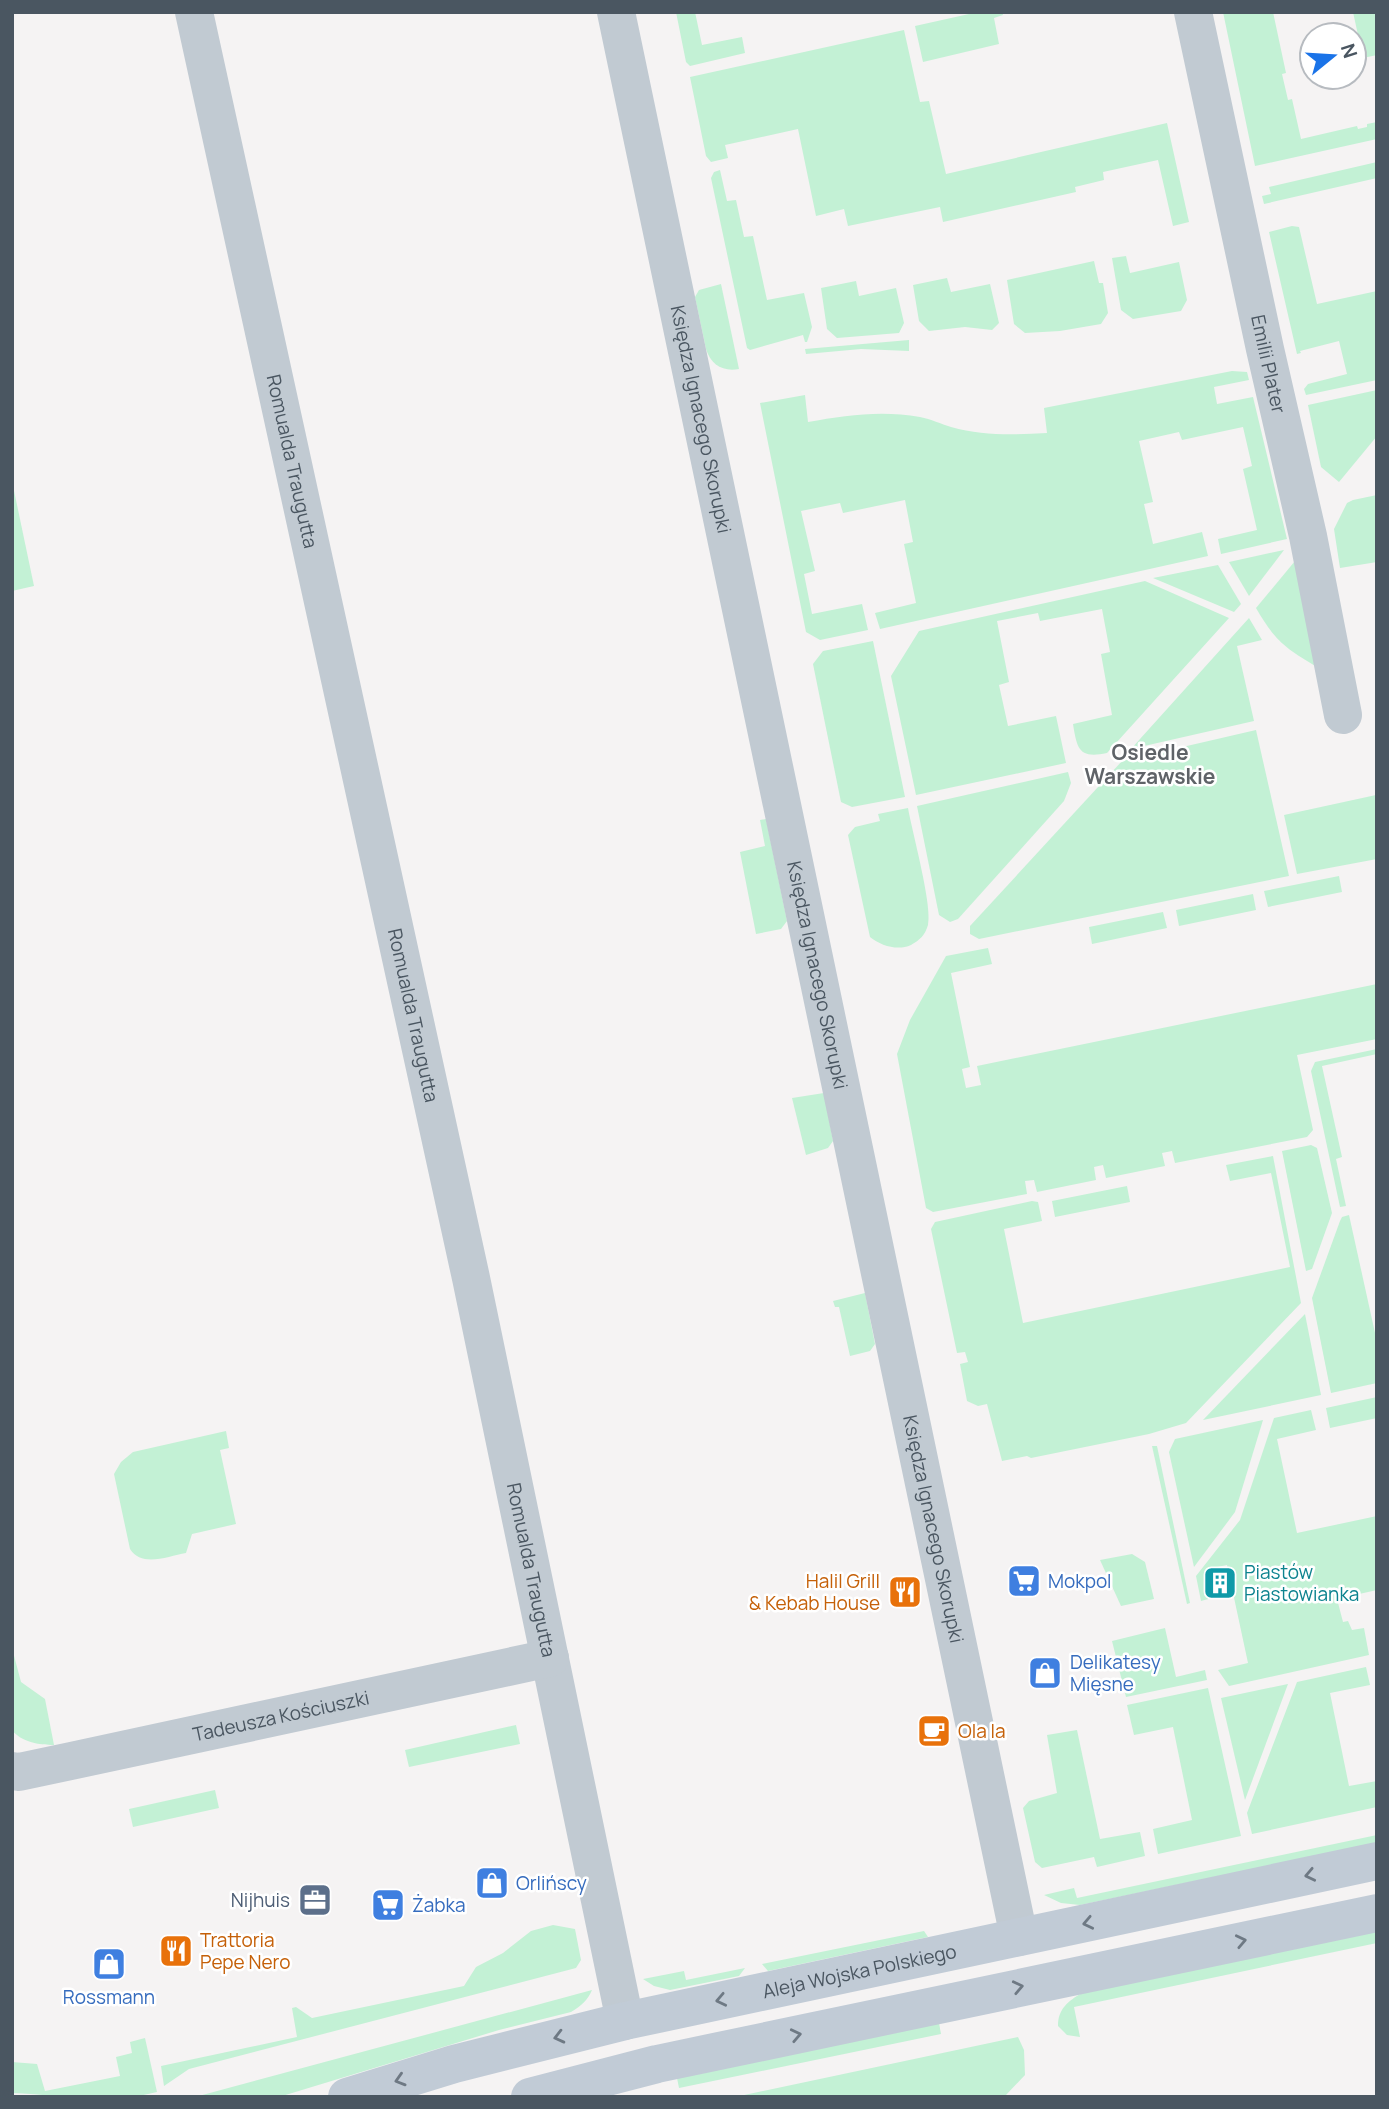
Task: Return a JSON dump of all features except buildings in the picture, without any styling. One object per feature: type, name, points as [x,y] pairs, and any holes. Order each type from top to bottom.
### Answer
[{"type":"street","name":"Romualda Traugutta","points":[[194,12],[471,1278],[625,2021]]},
{"type":"street","name":"Księdza Ignacego Skorupki","points":[[616,12],[1018,1937]]},
{"type":"street","name":"Emilii Plater","points":[[1194,12],[1265,349],[1308,536],[1343,715]]},
{"type":"street","name":"Tadeusza Kościuszki","points":[[12,1771],[19,1772],[97,1756],[550,1658]]},
{"type":"street","name":"Aleja Wojska Polskiego","points":[[347,2097],[454,2064],[625,2021],[1377,1861]]},
{"type":"street","points":[[530,2097],[657,2064],[1377,1913]]},
{"type":"green space","points":[[676,12],[695,12],[702,45],[742,37],[745,53],[690,66],[686,62]]},
{"type":"green space","points":[[978,12],[1002,12],[1003,15],[994,18],[999,44],[923,62],[915,26]]},
{"type":"green space","points":[[1223,12],[1273,12],[1286,73],[1282,74],[1288,100],[1292,99],[1301,139],[1357,126],[1358,129],[1367,127],[1367,124],[1377,122],[1377,139],[1255,166]]},
{"type":"green space","points":[[1353,12],[1377,12],[1377,55],[1368,57],[1368,21],[1355,21]]},
{"type":"green space","points":[[904,30],[920,102],[929,101],[946,174],[1167,123],[1189,222],[1173,226],[1158,160],[1103,172],[1104,180],[1075,187],[1076,192],[943,222],[940,207],[848,226],[844,209],[816,216],[798,129],[725,145],[728,158],[711,162],[706,156],[690,77]]},
{"type":"green space","points":[[1377,162],[1377,178],[1264,204],[1262,196],[1271,194],[1269,187]]},
{"type":"green space","points":[[720,170],[727,201],[736,200],[744,237],[753,236],[767,300],[804,293],[812,327],[807,342],[803,335],[750,350],[747,348],[711,178],[714,172]]},
{"type":"green space","points":[[1292,226],[1299,227],[1317,304],[1377,291],[1377,380],[1306,395],[1304,389],[1308,384],[1347,374],[1339,341],[1297,354],[1269,232]]},
{"type":"green space","points":[[1126,256],[1130,273],[1179,262],[1187,300],[1181,311],[1133,319],[1121,310],[1112,258]]},
{"type":"green space","points":[[1094,261],[1099,283],[1103,283],[1108,313],[1101,324],[1060,331],[1025,333],[1014,324],[1007,280]]},
{"type":"green space","points":[[947,278],[951,292],[990,284],[999,323],[992,330],[965,327],[929,331],[919,321],[913,285]]},
{"type":"green space","points":[[856,281],[859,296],[896,288],[904,323],[899,333],[837,338],[827,329],[821,288]]},
{"type":"green space","points":[[721,284],[739,369],[718,366],[706,349],[695,297],[699,290]]},
{"type":"green space","points":[[909,340],[909,351],[861,349],[806,354],[805,349]]},
{"type":"green space","points":[[1232,371],[1247,372],[1249,380],[1214,387],[1217,404],[1253,397],[1287,539],[1221,554],[1218,539],[1257,530],[1243,469],[1252,466],[1243,427],[1182,440],[1179,432],[1139,441],[1153,502],[1144,504],[1153,544],[1202,532],[1208,556],[880,629],[875,613],[916,603],[904,544],[913,542],[905,500],[843,513],[840,503],[801,511],[815,571],[804,574],[812,614],[862,604],[868,630],[820,640],[806,632],[760,403],[805,395],[808,422],[850,415],[892,414],[924,418],[975,432],[1047,433],[1044,408]]},
{"type":"green space","points":[[1377,390],[1377,436],[1339,482],[1321,467],[1308,405]]},
{"type":"green space","points":[[12,481],[34,586],[12,591]]},
{"type":"green space","points":[[1377,495],[1377,562],[1340,568],[1334,529],[1347,503]]},
{"type":"green space","points":[[1284,550],[1249,596],[1229,562]]},
{"type":"green space","points":[[1295,561],[1317,667],[1282,643],[1256,608]]},
{"type":"green space","points":[[1218,565],[1241,604],[1234,612],[1153,578]]},
{"type":"green space","points":[[1145,581],[1229,618],[1107,753],[1090,755],[1081,750],[1073,724],[1112,715],[1101,654],[1110,652],[1102,609],[1040,621],[1038,613],[997,621],[1009,682],[999,685],[1008,726],[1056,716],[1066,763],[916,795],[891,676],[919,631]]},
{"type":"green space","points":[[1249,618],[1262,640],[1237,646],[1254,721],[1131,749]]},
{"type":"green space","points":[[873,641],[905,797],[852,807],[841,802],[813,664],[823,651]]},
{"type":"green space","points":[[1256,730],[1289,876],[979,939],[970,934],[970,926],[1122,761]]},
{"type":"green space","points":[[1068,772],[1071,783],[1064,801],[958,919],[950,922],[939,915],[917,806]]},
{"type":"green space","points":[[1376,795],[1377,859],[1297,874],[1284,815]]},
{"type":"green space","points":[[908,808],[929,916],[924,934],[917,941],[906,947],[895,947],[879,943],[870,937],[848,835],[855,827],[880,821],[878,814]]},
{"type":"green space","points":[[766,819],[787,921],[781,929],[756,934],[740,852],[765,846],[760,820]]},
{"type":"green space","points":[[1339,876],[1342,892],[1268,907],[1264,891]]},
{"type":"green space","points":[[1253,894],[1256,910],[1179,926],[1176,910]]},
{"type":"green space","points":[[1163,912],[1167,928],[1092,944],[1089,927]]},
{"type":"green space","points":[[988,948],[992,964],[951,973],[970,1067],[962,1069],[966,1088],[981,1085],[977,1066],[1377,984],[1377,1039],[1297,1055],[1313,1130],[1307,1137],[1175,1163],[1172,1151],[1162,1153],[1165,1166],[1106,1178],[1103,1165],[1094,1167],[1096,1180],[1037,1192],[1034,1180],[1025,1181],[1027,1194],[933,1212],[926,1208],[897,1054],[910,1020],[946,956]]},
{"type":"green space","points":[[1377,1049],[1377,1054],[1322,1066],[1342,1157],[1336,1159],[1346,1206],[1340,1207],[1311,1071],[1315,1062]]},
{"type":"green space","points":[[824,1093],[833,1141],[828,1148],[806,1155],[792,1098]]},
{"type":"green space","points":[[1311,1145],[1317,1148],[1332,1213],[1312,1269],[1306,1271],[1282,1151]]},
{"type":"green space","points":[[1273,1156],[1301,1303],[1186,1423],[1149,1434],[1031,1458],[1027,1456],[1002,1461],[987,1404],[978,1406],[967,1401],[960,1364],[968,1362],[965,1352],[957,1353],[931,1229],[935,1222],[1032,1201],[1038,1202],[1042,1221],[1004,1229],[1023,1323],[1290,1267],[1271,1173],[1230,1181],[1226,1165]]},
{"type":"green space","points":[[1127,1186],[1130,1202],[1055,1217],[1052,1201]]},
{"type":"green space","points":[[1349,1215],[1377,1342],[1377,1383],[1331,1393],[1312,1298],[1340,1221],[1342,1217]]},
{"type":"green space","points":[[865,1293],[875,1344],[870,1351],[850,1356],[839,1307],[835,1307],[833,1301]]},
{"type":"green space","points":[[1305,1314],[1321,1395],[1203,1420]]},
{"type":"green space","points":[[1377,1397],[1377,1418],[1330,1428],[1326,1408]]},
{"type":"green space","points":[[1311,1410],[1316,1430],[1277,1439],[1297,1533],[1377,1516],[1377,1590],[1337,1599],[1343,1622],[1348,1621],[1352,1630],[1364,1628],[1369,1655],[1229,1686],[1218,1670],[1248,1663],[1227,1565],[1208,1569],[1212,1598],[1201,1601],[1196,1576],[1240,1520],[1274,1418]]},
{"type":"green space","points":[[1263,1420],[1235,1512],[1194,1567],[1169,1452],[1175,1439]]},
{"type":"green space","points":[[226,1431],[229,1448],[220,1450],[236,1524],[192,1534],[186,1553],[156,1559],[135,1555],[130,1549],[114,1474],[121,1462],[133,1452]]},
{"type":"green space","points":[[1152,1446],[1157,1446],[1190,1603],[1187,1604]]},
{"type":"green space","points":[[1132,1554],[1145,1562],[1154,1599],[1121,1606],[1100,1560]]},
{"type":"green space","points":[[1165,1628],[1176,1677],[1205,1670],[1207,1680],[1126,1697],[1112,1641]]},
{"type":"green space","points":[[12,1648],[21,1682],[45,1699],[54,1745],[31,1742],[12,1730]]},
{"type":"green space","points":[[1366,1667],[1370,1685],[1330,1693],[1349,1786],[1377,1781],[1377,1807],[1252,1834],[1247,1813],[1297,1682]]},
{"type":"green space","points":[[1288,1684],[1245,1800],[1221,1698]]},
{"type":"green space","points":[[1208,1688],[1241,1836],[1158,1854],[1153,1829],[1192,1820],[1173,1727],[1134,1735],[1127,1705]]},
{"type":"green space","points":[[516,1725],[520,1744],[409,1767],[405,1750]]},
{"type":"green space","points":[[1077,1730],[1100,1839],[1140,1832],[1145,1856],[1097,1867],[1094,1857],[1042,1868],[1035,1862],[1023,1808],[1029,1801],[1057,1793],[1047,1735]]},
{"type":"green space","points":[[215,1790],[219,1808],[133,1827],[129,1809]]},
{"type":"green space","points":[[1377,1835],[1377,1843],[1080,1905],[1061,1903],[1044,1895],[1074,1888],[1077,1898]]},
{"type":"green space","points":[[553,1925],[575,1929],[581,1960],[576,1968],[189,2069],[164,2086],[161,2066],[297,2037],[292,2008],[296,2007],[312,2018],[464,1986],[476,1967],[503,1953],[531,1931]]},
{"type":"green space","points":[[924,1931],[928,1937],[768,1971],[762,1964]]},
{"type":"green space","points":[[1377,1931],[1377,1943],[1074,2007],[1080,2037],[1067,2035],[1058,2026],[1065,2006],[1082,1993]]},
{"type":"green space","points":[[745,1968],[739,1976],[670,1990],[654,1986],[643,1979],[684,1971],[686,1980]]},
{"type":"green space","points":[[592,1990],[584,2002],[571,2012],[499,2030],[279,2097],[195,2097]]},
{"type":"green space","points":[[939,2023],[941,2034],[679,2088],[677,2078]]},
{"type":"green space","points":[[1018,2037],[1024,2050],[1025,2075],[1006,2095],[1000,2097],[735,2097]]},
{"type":"green space","points":[[145,2038],[157,2092],[122,2098],[12,2093],[12,2062],[37,2064],[45,2091],[120,2076],[116,2057],[132,2053],[130,2042]]},
{"type":"place","name":"Mokpol","points":[[1024,1581]]},
{"type":"place","name":"Piastów Piastowianka","points":[[1220,1583]]},
{"type":"place","name":"Halil Grill & Kebab House","points":[[905,1592]]},
{"type":"place","name":"Delikatesy Mięsne","points":[[1045,1673]]},
{"type":"place","name":"Ola la","points":[[934,1731]]},
{"type":"place","name":"Orlińscy","points":[[492,1883]]},
{"type":"place","name":"Nijhuis","points":[[315,1900]]},
{"type":"place","name":"Żabka","points":[[388,1905]]},
{"type":"place","name":"Trattoria Pepe Nero","points":[[176,1951]]},
{"type":"place","name":"Rossmann","points":[[109,1964]]},
{"type":"district","name":"Osiedle Warszawskie","points":[[1150,765]]}]
